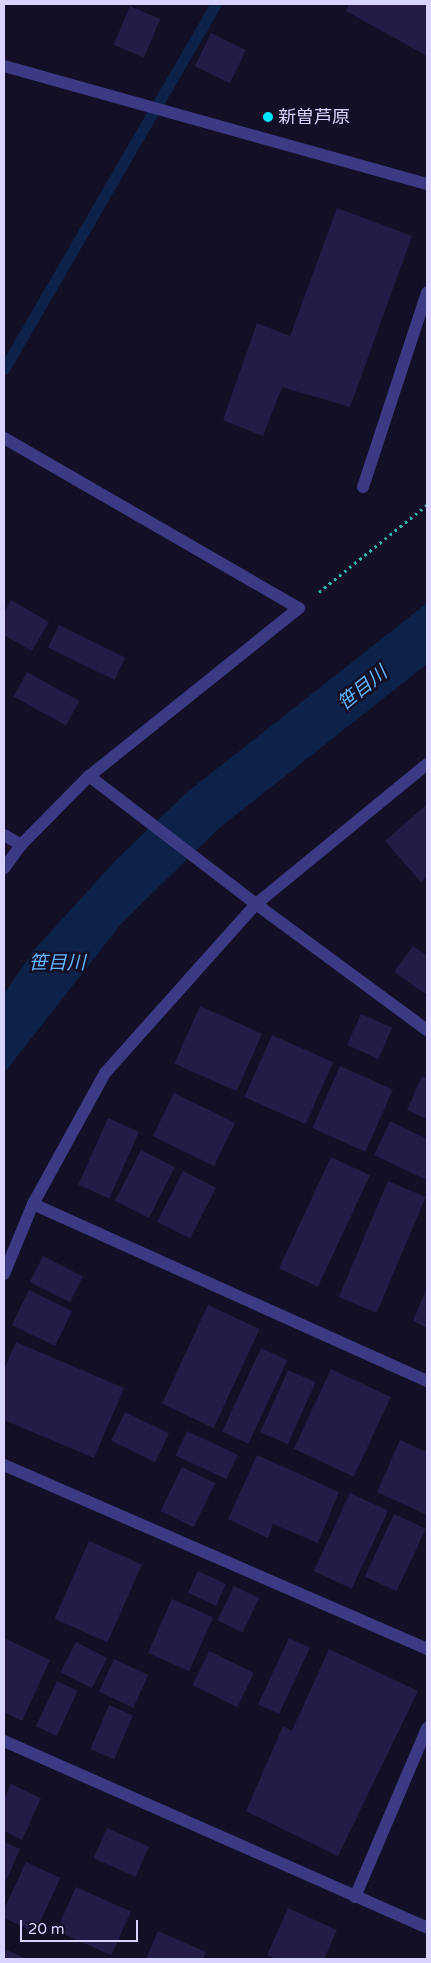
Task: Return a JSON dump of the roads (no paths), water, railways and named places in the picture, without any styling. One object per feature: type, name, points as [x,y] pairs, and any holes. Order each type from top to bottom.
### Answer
[{"type":"street","points":[[4,66],[427,184]]},
{"type":"street","points":[[363,487],[427,292]]},
{"type":"street","points":[[4,438],[299,608],[89,776],[21,845],[4,868]]},
{"type":"street","points":[[4,1274],[33,1204],[106,1073],[256,904],[427,764]]},
{"type":"street","points":[[89,776],[256,904],[427,1030]]},
{"type":"street","points":[[4,835],[21,845]]},
{"type":"street","points":[[33,1204],[427,1381]]},
{"type":"street","points":[[4,1465],[427,1649]]},
{"type":"street","points":[[355,1897],[427,1728]]},
{"type":"street","points":[[4,1741],[427,1928]]},
{"type":"water","name":"笹目川","points":[[427,603],[427,664],[218,829],[121,924],[4,1073],[4,994],[34,950],[116,860],[186,793]]},
{"type":"waterway","points":[[4,369],[216,4]]},
{"type":"place","name":"新曽芦原","points":[[268,117]]}]
